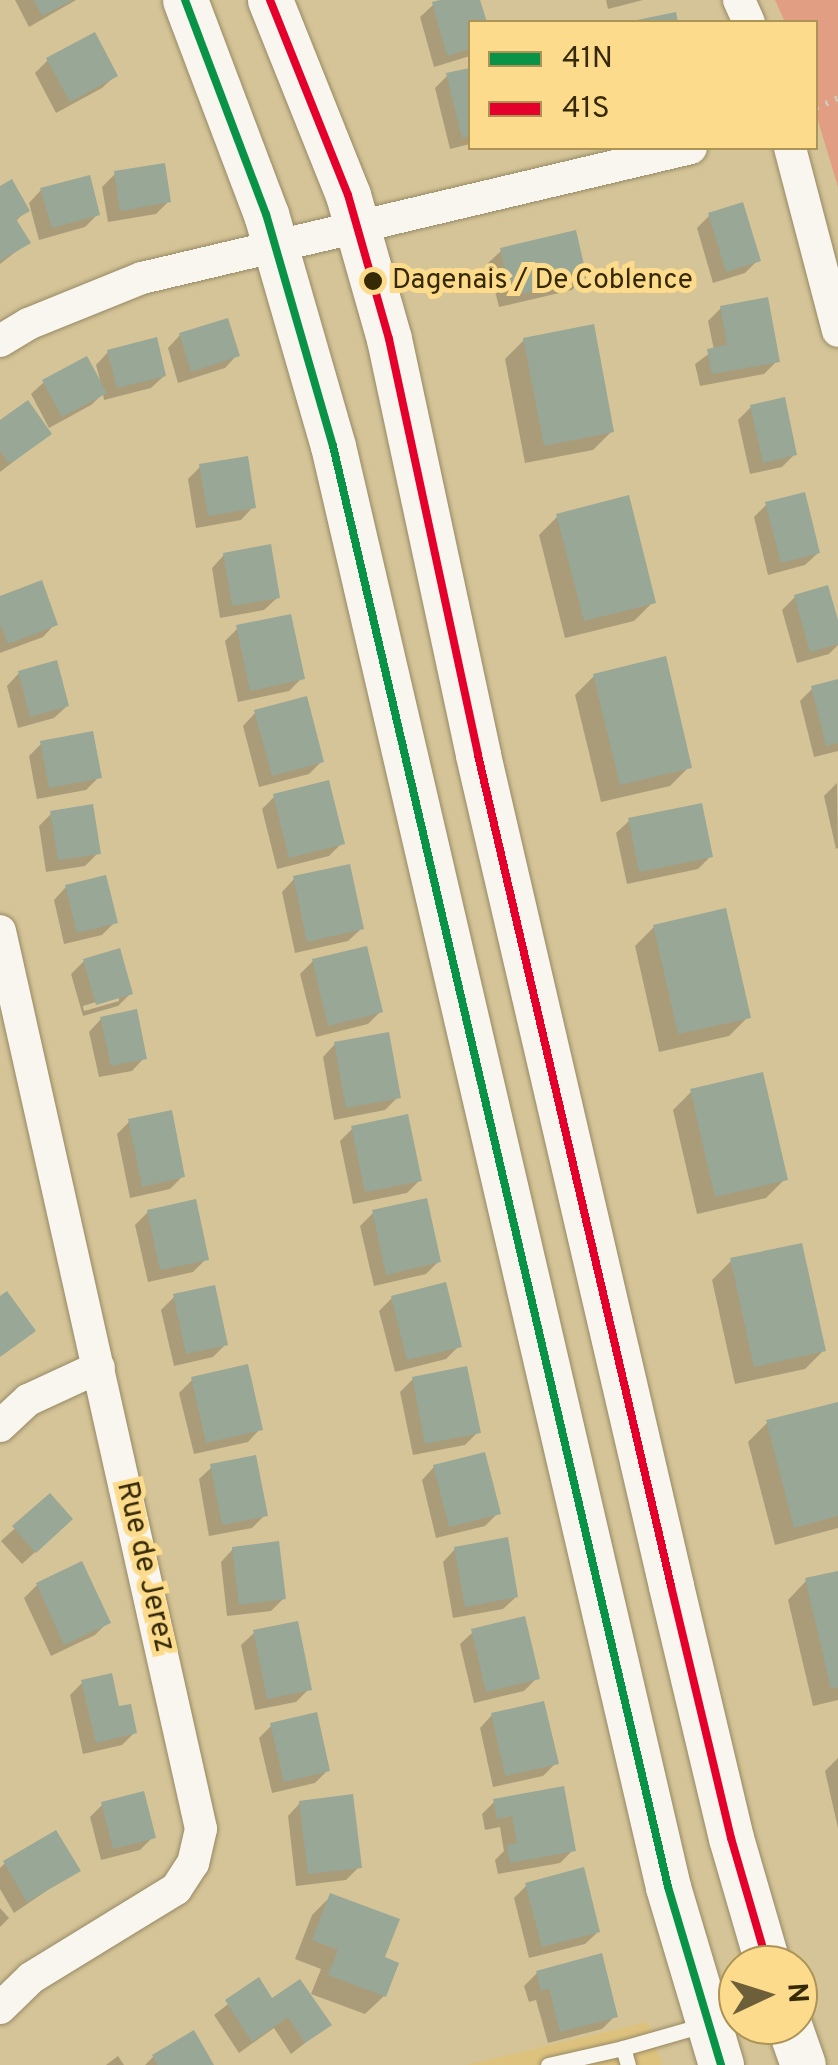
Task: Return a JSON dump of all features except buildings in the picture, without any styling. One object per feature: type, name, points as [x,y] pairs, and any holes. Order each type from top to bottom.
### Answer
[{"type":"main road","points":[[185,0],[226,102],[275,244],[344,487],[658,1845],[714,2044]]},
{"type":"main road","points":[[270,0],[321,120],[357,224],[389,339],[478,755],[675,1606],[730,1838],[762,1945]]},
{"type":"street","points":[[0,341],[28,324],[142,278],[682,150]]},
{"type":"street","points":[[791,150],[838,331]]},
{"type":"street","name":"Rue de Jerez","points":[[0,2008],[31,1978],[176,1889],[193,1863],[201,1829],[99,1367],[12,1037],[2,946]]},
{"type":"street","points":[[0,1426],[28,1400],[99,1367]]},
{"type":"lane","points":[[548,2065],[623,2048],[714,2044]]},
{"type":"lane","points":[[623,2048],[628,2065]]},
{"type":"shaded area","points":[[775,0],[838,0],[838,187],[818,121],[818,20],[784,20]]},
{"type":"shaded area","points":[[648,2022],[662,2065],[466,2065]]},
{"type":"transit line","name":"41N","points":[[185,0],[266,214],[333,446],[668,1887],[721,2065]]},
{"type":"transit line","name":"41S","points":[[270,0],[348,195],[389,339],[478,755],[671,1586],[731,1838],[762,1945]]},
{"type":"place","name":"Dagenais / De Coblence","points":[[373,281]]}]
